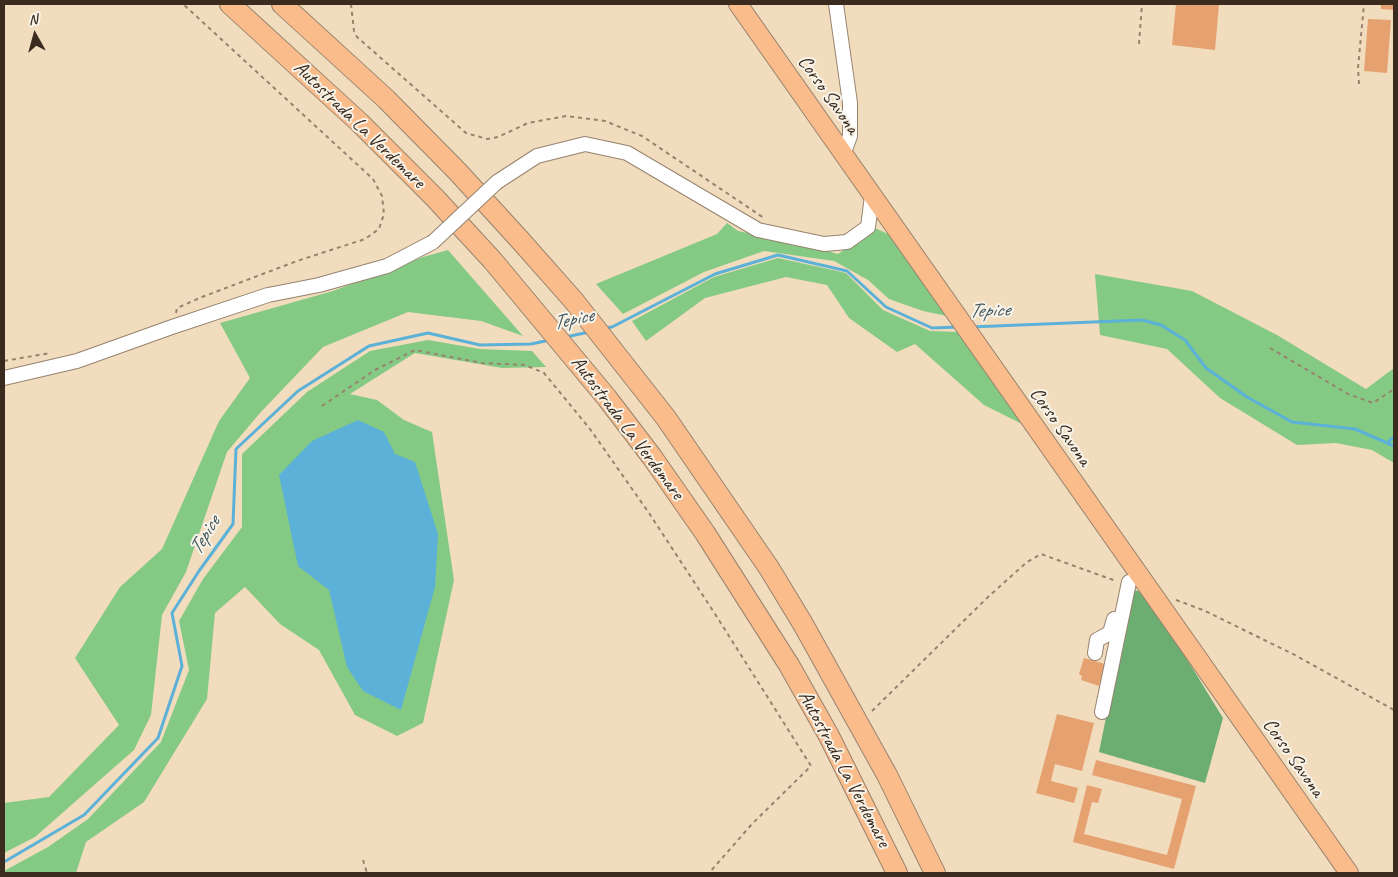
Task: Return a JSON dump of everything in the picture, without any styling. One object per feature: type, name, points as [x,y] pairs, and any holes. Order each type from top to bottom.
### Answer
[{"type":"highway","name":"Autostrada La Verdemare","points":[[230,4],[360,123],[435,198],[540,315],[652,457],[705,534],[789,665],[829,736],[897,873]]},
{"type":"highway","name":"Autostrada La Verdemare","points":[[282,4],[386,99],[457,171],[574,300],[666,418],[769,568],[803,624],[887,774],[935,873]]},
{"type":"main road","name":"Corso Savona","points":[[738,4],[991,365],[1131,581],[1155,598],[1349,873]]},
{"type":"street","points":[[836,4],[850,103],[850,136],[843,154]]},
{"type":"street","points":[[4,378],[76,361],[172,326],[268,295],[319,285],[387,266],[433,242],[498,182],[537,156],[585,144],[627,153],[758,230],[824,244],[847,242],[868,226],[872,196]]},
{"type":"street","points":[[1095,654],[1097,640],[1110,633],[1131,581]]},
{"type":"street","points":[[1102,712],[1131,581]]},
{"type":"path","points":[[172,326],[177,308],[297,261],[365,239],[379,229],[384,214],[382,196],[373,180],[183,4]]},
{"type":"path","points":[[351,4],[354,31],[357,37],[466,133],[487,139],[498,137],[528,123],[566,116],[605,121],[642,136],[771,222]]},
{"type":"path","points":[[1140,44],[1142,4]]},
{"type":"path","points":[[1360,84],[1358,68],[1364,4]]},
{"type":"path","points":[[1270,348],[1348,394],[1373,404],[1394,390]]},
{"type":"path","points":[[322,406],[375,370],[415,350],[482,362],[525,365],[544,373],[590,429],[649,513],[811,766],[752,824],[709,873]]},
{"type":"path","points":[[872,711],[988,597],[1027,562],[1041,554],[1131,581]]},
{"type":"path","points":[[1155,598],[1177,600],[1203,610],[1293,654],[1394,710]]},
{"type":"path","points":[[363,860],[367,873]]},
{"type":"green space","points":[[727,223],[738,231],[800,243],[838,254],[875,228],[890,235],[947,316],[923,311],[889,299],[868,280],[834,261],[764,251],[704,272],[623,314],[596,284],[717,234]]},
{"type":"green space","points":[[448,250],[523,336],[481,321],[408,312],[323,347],[260,413],[227,452],[186,572],[162,615],[151,715],[134,750],[35,837],[4,853],[4,803],[49,797],[119,725],[75,658],[120,587],[162,549],[219,421],[250,378],[220,323],[333,291],[423,257]]},
{"type":"green space","points":[[778,258],[846,273],[883,310],[930,331],[959,332],[1024,425],[984,405],[915,344],[897,352],[849,318],[827,285],[786,277],[705,298],[646,341],[632,321],[714,277]]},
{"type":"green space","points":[[1095,274],[1192,291],[1277,335],[1366,389],[1394,368],[1394,463],[1372,450],[1336,443],[1297,445],[1220,398],[1167,349],[1100,335]]},
{"type":"green space","points":[[428,340],[480,349],[532,351],[546,367],[502,368],[415,353],[350,394],[377,400],[404,420],[432,432],[454,580],[423,723],[397,736],[355,715],[319,650],[280,624],[245,587],[215,613],[207,699],[144,802],[86,842],[76,873],[4,873],[4,871],[48,847],[88,819],[161,742],[189,670],[179,621],[203,579],[242,527],[242,454],[307,392],[370,351]]},
{"type":"green space","points":[[1132,589],[1147,594],[1223,718],[1205,783],[1099,752]]},
{"type":"water","points":[[358,420],[384,432],[395,454],[415,462],[438,534],[435,587],[401,710],[363,691],[347,667],[329,590],[298,566],[279,475],[312,441]]},
{"type":"building","points":[[1176,4],[1219,4],[1215,50],[1172,45]]},
{"type":"building","points":[[1381,4],[1394,4],[1394,10],[1381,9]]},
{"type":"building","points":[[1368,19],[1391,20],[1387,73],[1364,71]]},
{"type":"building","points":[[1084,658],[1105,664],[1099,686],[1081,680],[1082,676],[1079,674]]},
{"type":"building","points":[[1057,714],[1094,723],[1082,771],[1055,764],[1051,781],[1078,788],[1074,803],[1036,793]]},
{"type":"building","points":[[1096,760],[1196,786],[1174,869],[1073,842],[1087,785],[1102,789],[1098,803],[1092,802],[1084,834],[1167,855],[1182,799],[1092,775]]},
{"type":"waterway","name":"Tepice","points":[[605,328],[612,327],[715,274],[778,255],[847,271],[886,307],[932,328],[958,327]]},
{"type":"waterway","name":"Tepice","points":[[971,327],[1142,320],[1161,325],[1185,340],[1206,368],[1247,397],[1292,422],[1355,429],[1394,446]]},
{"type":"waterway","name":"Tepice","points":[[566,337],[589,332]]},
{"type":"waterway","name":"Tepice","points":[[4,862],[84,815],[158,738],[182,666],[172,613],[233,524],[236,449],[298,391],[369,346],[428,333],[480,345],[531,344],[550,340]]},
{"type":"waterway","name":"Tepice","points":[[1388,442],[1394,437]]}]
